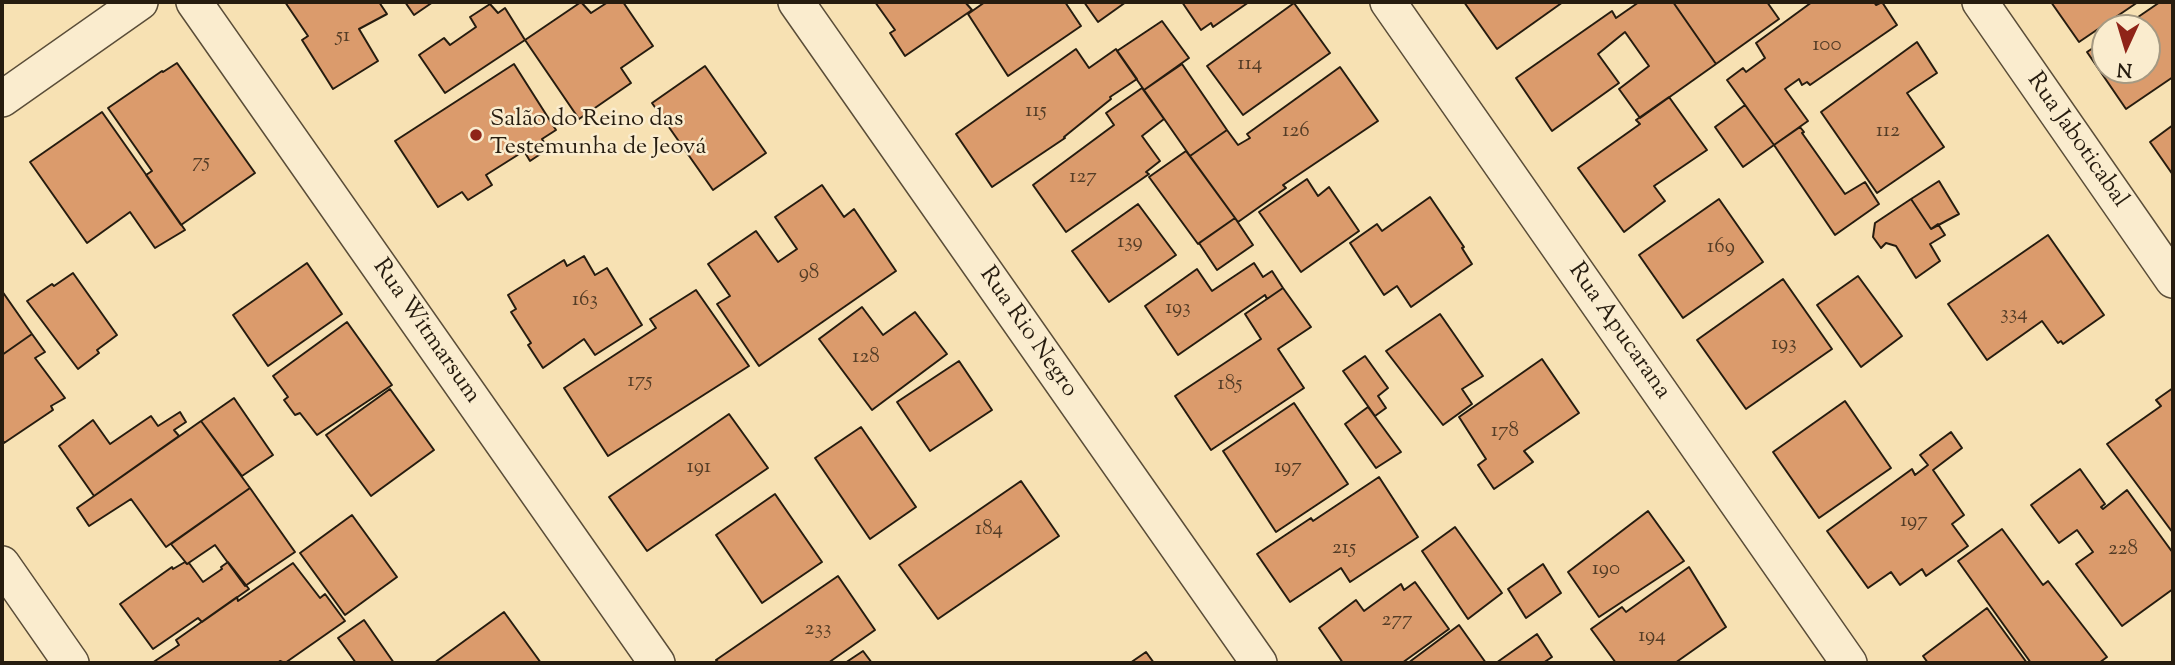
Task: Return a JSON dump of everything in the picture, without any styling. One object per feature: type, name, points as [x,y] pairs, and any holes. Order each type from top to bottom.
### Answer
[{"type":"street","points":[[2,99],[140,2]]},
{"type":"street","name":"Rua Witmarsum","points":[[194,2],[657,663]]},
{"type":"street","name":"Rua Rio Negro","points":[[796,2],[1259,663]]},
{"type":"street","name":"Rua Apucarana","points":[[1388,2],[1849,663]]},
{"type":"street","name":"Rua Jaboticabal","points":[[1980,2],[2173,280]]},
{"type":"street","points":[[2,564],[71,663]]},
{"type":"building","points":[[285,2],[379,2],[387,14],[359,29],[378,61],[333,89],[302,40],[308,36]]},
{"type":"building","points":[[405,2],[433,2],[414,15]]},
{"type":"building","points":[[581,2],[591,13],[608,2],[623,2],[653,46],[621,68],[631,83],[579,119],[525,40]]},
{"type":"building","points":[[875,2],[965,2],[972,10],[905,56],[890,33],[895,30]]},
{"type":"building","points":[[985,2],[1065,2],[1081,26],[1008,76],[968,14]]},
{"type":"building","points":[[1084,2],[1126,2],[1098,22]]},
{"type":"building","points":[[1182,2],[1249,2],[1213,27],[1211,23],[1201,30]]},
{"type":"building","points":[[1464,2],[1563,2],[1497,49]]},
{"type":"building","points":[[1639,2],[1673,2],[1716,64],[1640,118],[1619,89],[1649,66],[1625,32],[1598,54],[1619,83],[1552,131],[1516,78],[1612,11],[1616,18]]},
{"type":"building","points":[[1673,2],[1767,2],[1779,19],[1716,64]]},
{"type":"building","points":[[1812,2],[1874,2],[1876,5],[1882,2],[1897,25],[1810,85],[1807,82],[1802,85],[1799,79],[1785,89],[1808,121],[1774,145],[1727,80],[1743,68],[1746,72],[1765,58],[1756,43]]},
{"type":"building","points":[[2051,2],[2138,2],[2120,14],[2091,14],[2091,34],[2079,42]]},
{"type":"building","points":[[2160,2],[2173,2],[2173,77],[2126,109],[2109,84],[2161,84],[2161,14],[2142,14]]},
{"type":"building","points":[[1294,3],[1330,53],[1243,115],[1207,66]]},
{"type":"building","points":[[490,4],[498,13],[505,8],[525,40],[445,93],[419,55],[444,38],[450,45],[476,27],[470,17]]},
{"type":"building","points":[[1162,21],[1189,58],[1144,90],[1117,51]]},
{"type":"building","points":[[1917,42],[1937,73],[1907,93],[1944,147],[1877,193],[1821,112]]},
{"type":"building","points":[[1076,49],[1089,68],[1116,49],[1137,79],[1110,97],[1111,99],[1065,138],[992,187],[956,134]]},
{"type":"building","points":[[177,63],[255,173],[181,225],[146,175],[152,171],[108,108]]},
{"type":"building","name":"Salão do Reino das Testemunha de Jeová","points":[[514,64],[556,130],[542,139],[548,149],[530,161],[524,151],[486,175],[492,185],[468,200],[462,192],[438,207],[395,141]]},
{"type":"building","points":[[1182,64],[1227,130],[1190,156],[1144,90]]},
{"type":"building","points":[[705,66],[766,153],[713,190],[652,103]]},
{"type":"building","points":[[1340,67],[1378,121],[1283,185],[1286,188],[1238,222],[1190,156],[1227,130],[1238,145],[1250,138],[1247,134]]},
{"type":"building","points":[[1142,88],[1164,119],[1142,136],[1160,161],[1146,172],[1149,174],[1066,232],[1033,185],[1114,125],[1106,113]]},
{"type":"building","points":[[1669,97],[1707,150],[1654,186],[1665,201],[1624,232],[1578,168],[1640,124],[1636,120]]},
{"type":"building","points":[[1745,105],[1774,145],[1743,167],[1715,127]]},
{"type":"building","points":[[102,112],[185,230],[155,248],[130,212],[87,243],[30,162]]},
{"type":"building","points":[[2173,125],[2173,175],[2150,142]]},
{"type":"building","points":[[1800,127],[1845,194],[1865,182],[1879,204],[1835,235],[1774,145]]},
{"type":"building","points":[[1186,151],[1235,218],[1198,244],[1149,177]]},
{"type":"building","points":[[1307,179],[1318,196],[1329,187],[1359,231],[1301,272],[1259,212]]},
{"type":"building","points":[[1939,181],[1959,214],[1931,229],[1911,199]]},
{"type":"building","points":[[822,185],[844,217],[854,209],[896,271],[759,366],[717,304],[730,296],[708,264],[756,231],[778,262],[797,249],[775,217]]},
{"type":"building","points":[[1430,197],[1464,247],[1462,248],[1472,264],[1411,307],[1397,286],[1384,295],[1350,243],[1377,224],[1382,231]]},
{"type":"building","points":[[1719,199],[1763,262],[1683,318],[1639,255]]},
{"type":"building","points":[[1911,199],[1931,229],[1938,224],[1945,235],[1930,244],[1940,261],[1916,278],[1896,246],[1886,243],[1881,248],[1873,237],[1875,223]]},
{"type":"building","points":[[1138,204],[1176,255],[1109,302],[1072,251]]},
{"type":"building","points":[[1235,218],[1253,245],[1217,270],[1199,243]]},
{"type":"building","points":[[2048,235],[2104,315],[2063,344],[2061,341],[2058,343],[2042,321],[1987,360],[1948,304]]},
{"type":"building","points":[[584,256],[595,275],[607,268],[642,325],[595,355],[584,339],[543,368],[511,312],[516,309],[508,295],[564,260],[567,266]]},
{"type":"building","points":[[307,263],[342,314],[268,366],[233,315]]},
{"type":"building","points":[[1254,263],[1263,277],[1272,271],[1283,288],[1267,299],[1265,295],[1178,355],[1145,306],[1197,269],[1212,291]]},
{"type":"building","points":[[73,273],[117,335],[78,369],[27,301]]},
{"type":"building","points":[[1858,276],[1902,336],[1861,367],[1817,305]]},
{"type":"building","points":[[1783,279],[1832,349],[1746,409],[1697,340]]},
{"type":"building","points":[[1283,288],[1311,327],[1278,349],[1304,388],[1211,450],[1175,396],[1261,339],[1245,314]]},
{"type":"building","points":[[696,290],[749,366],[608,456],[564,388],[656,328],[650,319]]},
{"type":"building","points":[[2,291],[32,334],[2,355]]},
{"type":"building","points":[[862,307],[883,335],[915,312],[947,354],[872,410],[819,339]]},
{"type":"building","points":[[1440,314],[1483,376],[1462,389],[1472,404],[1443,425],[1386,351]]},
{"type":"building","points":[[347,322],[392,385],[317,435],[300,413],[295,415],[284,400],[288,397],[273,376]]},
{"type":"building","points":[[32,334],[45,352],[35,358],[65,398],[51,406],[53,410],[4,443],[2,355]]},
{"type":"building","points":[[1365,356],[1388,388],[1378,396],[1386,408],[1375,416],[1343,371]]},
{"type":"building","points":[[1542,359],[1579,413],[1524,451],[1533,462],[1494,489],[1478,465],[1486,459],[1459,417]]},
{"type":"building","points":[[959,361],[992,410],[930,451],[897,402]]},
{"type":"building","points":[[2173,388],[2173,533],[2107,444],[2161,406],[2156,400]]},
{"type":"building","points":[[390,389],[434,450],[371,496],[326,435]]},
{"type":"building","points":[[234,398],[273,455],[242,476],[201,421]]},
{"type":"building","points":[[1845,401],[1891,468],[1819,518],[1773,452]]},
{"type":"building","points":[[1294,403],[1348,484],[1276,532],[1223,451]]},
{"type":"building","points":[[1368,407],[1401,452],[1376,468],[1345,424]]},
{"type":"building","points":[[180,412],[186,422],[174,430],[179,436],[94,496],[59,446],[93,420],[110,444],[151,416],[158,426]]},
{"type":"building","points":[[729,414],[768,468],[647,551],[609,497]]},
{"type":"building","points":[[201,421],[250,488],[166,547],[131,499],[89,526],[77,508]]},
{"type":"building","points":[[861,427],[916,507],[870,539],[815,458]]},
{"type":"building","points":[[1951,432],[1962,448],[1933,470],[1964,515],[1952,524],[1968,546],[1926,576],[1922,569],[1900,585],[1891,572],[1868,588],[1827,531],[1912,469],[1915,475],[1928,465],[1920,455]]},
{"type":"building","points":[[2080,469],[2105,504],[2101,507],[2103,509],[2127,490],[2173,553],[2173,589],[2122,626],[2076,564],[2093,552],[2077,530],[2059,543],[2031,505]]},
{"type":"building","points":[[1379,477],[1418,537],[1350,582],[1341,568],[1290,602],[1257,554]]},
{"type":"building","points":[[1021,481],[1059,536],[938,619],[899,565]]},
{"type":"building","points":[[250,488],[295,552],[245,586],[215,545],[187,564],[171,544]]},
{"type":"building","points":[[775,494],[822,562],[762,603],[716,535]]},
{"type":"building","points":[[1648,511],[1684,561],[1599,617],[1568,572]]},
{"type":"building","points":[[352,515],[397,577],[345,615],[300,553]]},
{"type":"building","points":[[1455,527],[1502,593],[1468,619],[1422,551]]},
{"type":"building","points":[[2002,529],[2043,585],[2048,581],[2107,657],[2099,663],[2031,663],[1958,561]]},
{"type":"building","points":[[185,562],[189,563],[203,582],[228,562],[249,589],[202,622],[198,618],[153,649],[120,604],[172,567],[173,569]]},
{"type":"building","points":[[293,563],[320,598],[325,594],[345,621],[285,663],[152,663],[179,645],[176,640],[237,597],[238,601]]},
{"type":"building","points":[[1543,564],[1561,593],[1526,618],[1508,589]]},
{"type":"building","points":[[1689,567],[1726,627],[1675,663],[1616,663],[1591,629],[1622,607],[1626,612]]},
{"type":"building","points":[[838,576],[875,630],[828,663],[719,663],[716,660]]},
{"type":"building","points":[[1415,582],[1449,629],[1402,663],[1343,663],[1319,628],[1356,600],[1364,611],[1401,584],[1404,590]]},
{"type":"building","points":[[1987,608],[2027,663],[1928,663],[1923,656]]},
{"type":"building","points":[[504,612],[541,663],[434,663]]},
{"type":"building","points":[[364,620],[394,663],[356,663],[338,638]]},
{"type":"building","points":[[1459,625],[1486,663],[1408,663]]},
{"type":"building","points":[[1537,634],[1552,657],[1543,663],[1496,663]]},
{"type":"building","points":[[863,651],[872,663],[845,663]]},
{"type":"building","points":[[1146,652],[1154,663],[1130,663]]},
{"type":"place","name":"Salão do Reino das Testemunha de Jeová","points":[[476,135]]}]
